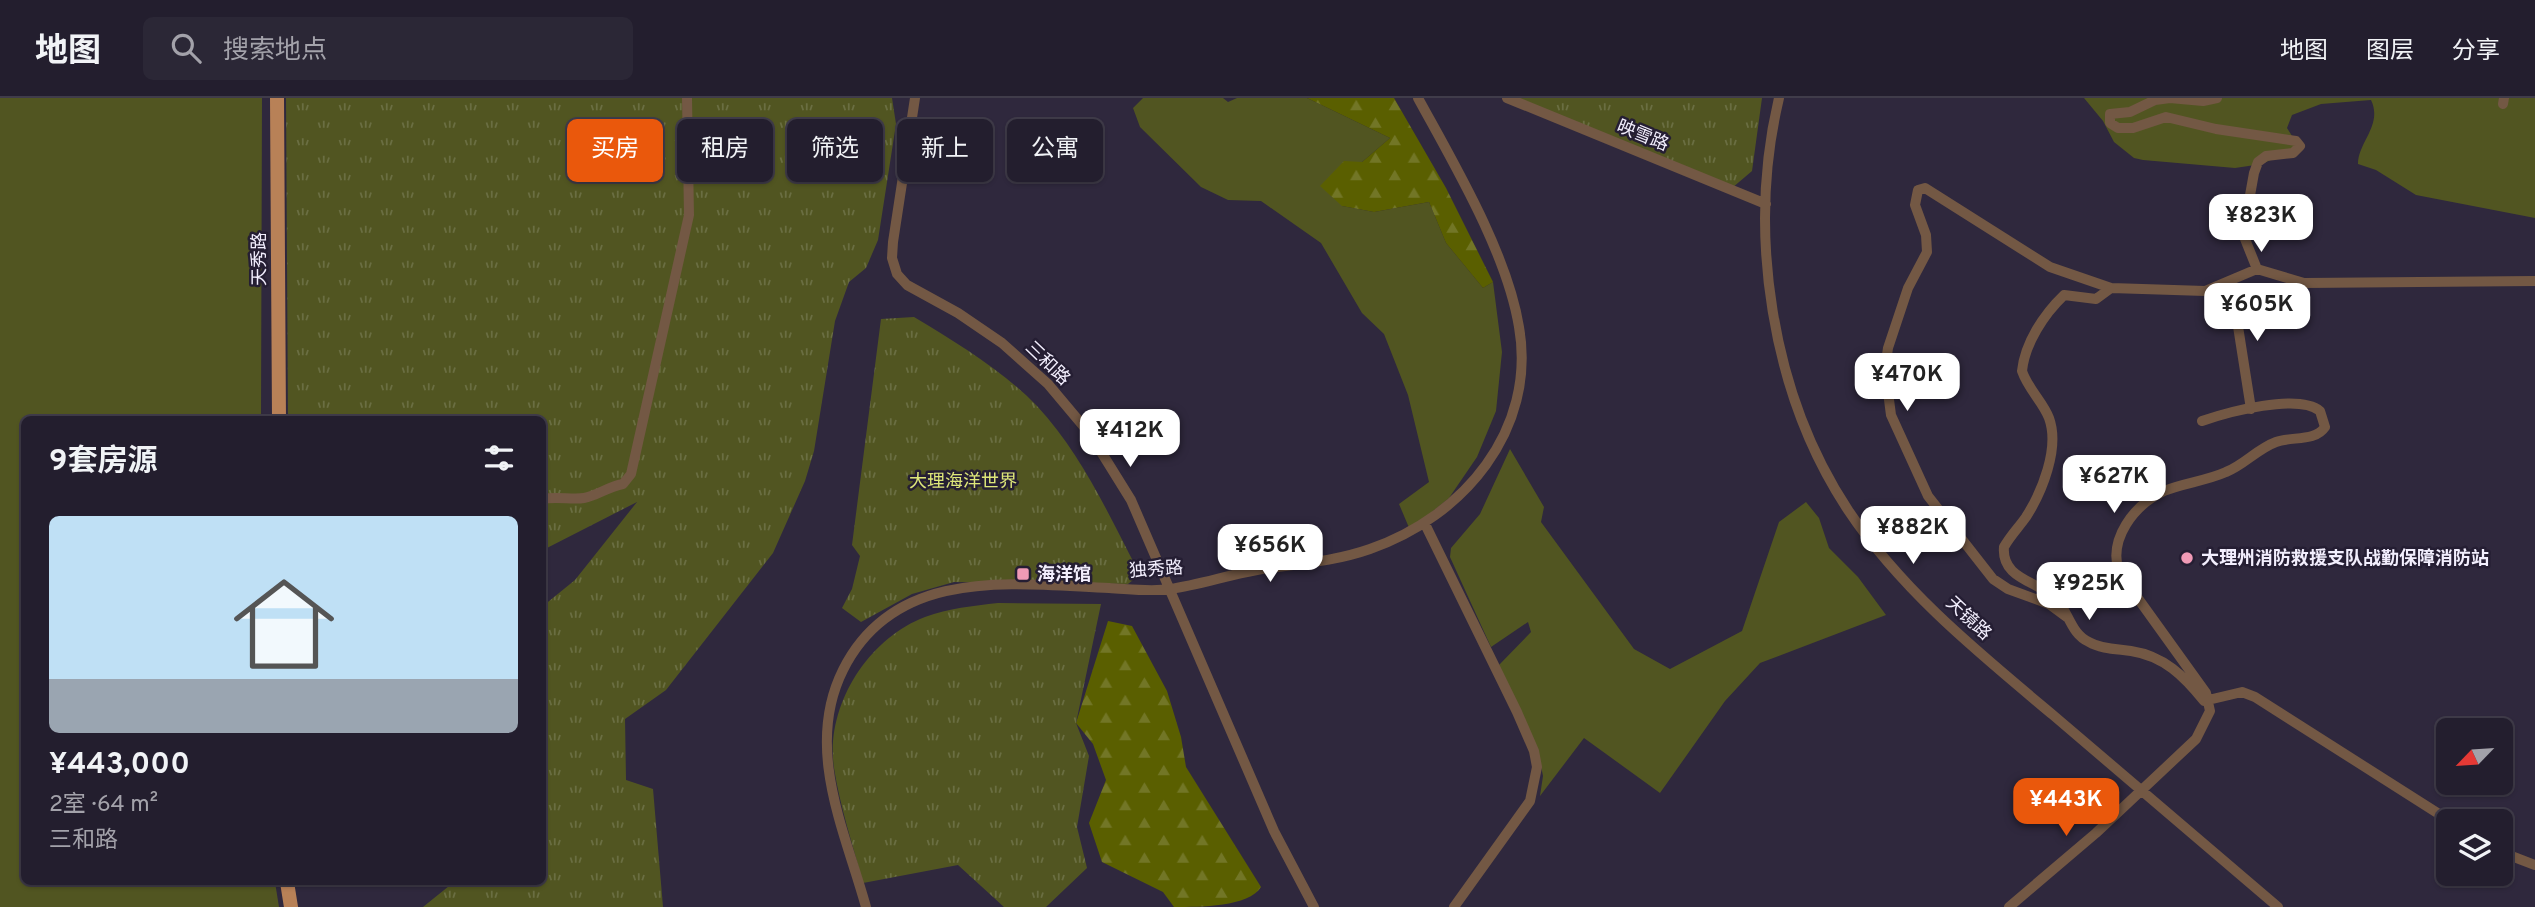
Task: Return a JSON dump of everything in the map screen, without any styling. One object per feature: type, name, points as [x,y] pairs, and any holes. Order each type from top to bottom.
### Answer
[{"type":"main road","name":"天秀路","points":[[277,98],[279,416]]},
{"type":"main road","points":[[287,885],[291,907]]},
{"type":"street","points":[[546,498],[561,496],[584,498],[606,487],[623,484],[631,474],[689,215],[687,98]]},
{"type":"street","name":"三和路","points":[[915,98],[893,242],[892,258],[897,274],[907,285],[958,313],[1002,343],[1048,384],[1090,434],[1131,500],[1273,831],[1314,907]]},
{"type":"street","name":"独秀路","points":[[866,907],[832,790],[826,736],[830,708],[851,655],[869,634],[908,605],[933,593],[966,586],[1169,590],[1254,571],[1347,556],[1388,542],[1425,524],[1468,489],[1495,451],[1515,406],[1522,352],[1513,300],[1498,258],[1418,98]]},
{"type":"street","name":"映雪路","points":[[1507,98],[1766,204]]},
{"type":"street","name":"天镜路","points":[[1779,98],[1770,141],[1766,204],[1769,280],[1782,347],[1811,442],[1843,502],[1882,555],[1941,617],[2278,907]]},
{"type":"street","points":[[2217,98],[2197,101],[2170,98],[2155,100],[2130,112],[2110,114],[2110,123],[2118,128],[2133,128],[2166,117],[2228,131],[2296,141],[2300,146],[2293,153],[2266,156],[2258,162],[2254,173],[2243,234],[2257,270]]},
{"type":"street","points":[[2068,618],[2049,604],[1997,583],[1975,559],[1928,496],[1891,415],[1885,369],[1888,348],[1908,289],[1927,252],[1926,234],[1915,205],[1916,193],[1925,188],[2050,267],[2111,288],[2193,293],[2231,282],[2257,270],[2304,283],[2535,281]]},
{"type":"street","points":[[2231,282],[2251,409]]},
{"type":"street","points":[[2111,288],[2095,299],[2064,295],[2034,336],[2023,365],[2024,375],[2048,414],[2051,444],[2047,469],[2038,492],[2026,516],[2004,547],[2003,555],[2012,572],[2057,600],[2079,635],[2090,643],[2135,652],[2167,663],[2209,702]]},
{"type":"street","points":[[2009,907],[2196,739],[2207,721],[2209,702],[2198,681],[2119,572],[2115,550],[2118,538],[2137,512],[2165,491],[2226,472],[2278,441],[2315,435],[2325,427],[2320,411],[2312,405],[2251,409],[2202,421]]},
{"type":"street","points":[[1425,524],[1517,712],[1534,751],[1537,767],[1530,800],[1454,907]]},
{"type":"street","points":[[2209,702],[2242,692],[2255,697],[2436,812]]},
{"type":"street","points":[[2513,857],[2535,865]]},
{"type":"green space","points":[[0,98],[262,98],[261,416],[21,416],[21,885],[275,885],[279,907],[0,907]]},
{"type":"green space","points":[[286,98],[892,98],[896,124],[878,240],[866,268],[849,282],[835,321],[814,451],[805,481],[773,553],[666,690],[625,719],[626,780],[653,789],[663,907],[423,907],[450,885],[546,885],[546,604],[575,580],[637,502],[546,548],[546,416],[288,416]]},
{"type":"green space","points":[[1143,98],[1223,98],[1228,102],[1237,98],[1307,98],[1390,138],[1362,162],[1342,206],[1374,212],[1429,202],[1446,243],[1483,288],[1493,282],[1502,352],[1496,411],[1477,457],[1449,498],[1410,530],[1399,504],[1429,482],[1408,395],[1384,334],[1362,313],[1321,243],[1261,201],[1228,200],[1201,187],[1140,127],[1133,108]]},
{"type":"green space","points":[[1307,98],[1394,98],[1446,188],[1493,282],[1483,288],[1446,243],[1429,202],[1374,212],[1342,206],[1320,186],[1344,161],[1362,162],[1390,138]]},
{"type":"green space","points":[[1508,98],[1762,98],[1752,171],[1732,188]]},
{"type":"green space","points":[[2084,98],[2535,98],[2535,218],[2416,195],[2376,170],[2358,164],[2374,117],[2371,100],[2321,104],[2292,115],[2287,128],[2299,147],[2262,164],[2235,168],[2134,158],[2114,142],[2103,121]]},
{"type":"green space","name":"大理海洋世界","points":[[914,317],[994,369],[1037,406],[1080,462],[1136,567],[1138,576],[1128,584],[954,582],[912,594],[861,622],[842,608],[852,589],[860,556],[852,545],[881,319]]},
{"type":"green space","points":[[1510,449],[1544,507],[1541,522],[1634,649],[1670,669],[1742,631],[1779,522],[1806,502],[1819,518],[1829,548],[1858,577],[1886,615],[1760,663],[1725,701],[1660,793],[1584,738],[1540,796],[1543,776],[1540,761],[1499,665],[1531,632],[1528,622],[1491,647],[1450,557],[1451,548],[1480,514]]},
{"type":"green space","points":[[998,603],[1101,604],[1076,723],[1089,756],[1077,827],[1087,868],[1046,907],[1004,907],[958,865],[863,883],[834,768],[836,722],[854,678],[868,658],[904,627],[943,611]]},
{"type":"green space","points":[[1108,621],[1132,626],[1167,691],[1181,737],[1186,767],[1261,887],[1246,899],[1197,907],[1174,907],[1163,892],[1102,862],[1089,823],[1106,780],[1093,744],[1076,723]]},
{"type":"place","name":"大理州消防救援支队战勤保障消防站","points":[[2187,558]]},
{"type":"place","name":"海洋馆","points":[[1023,574]]}]
